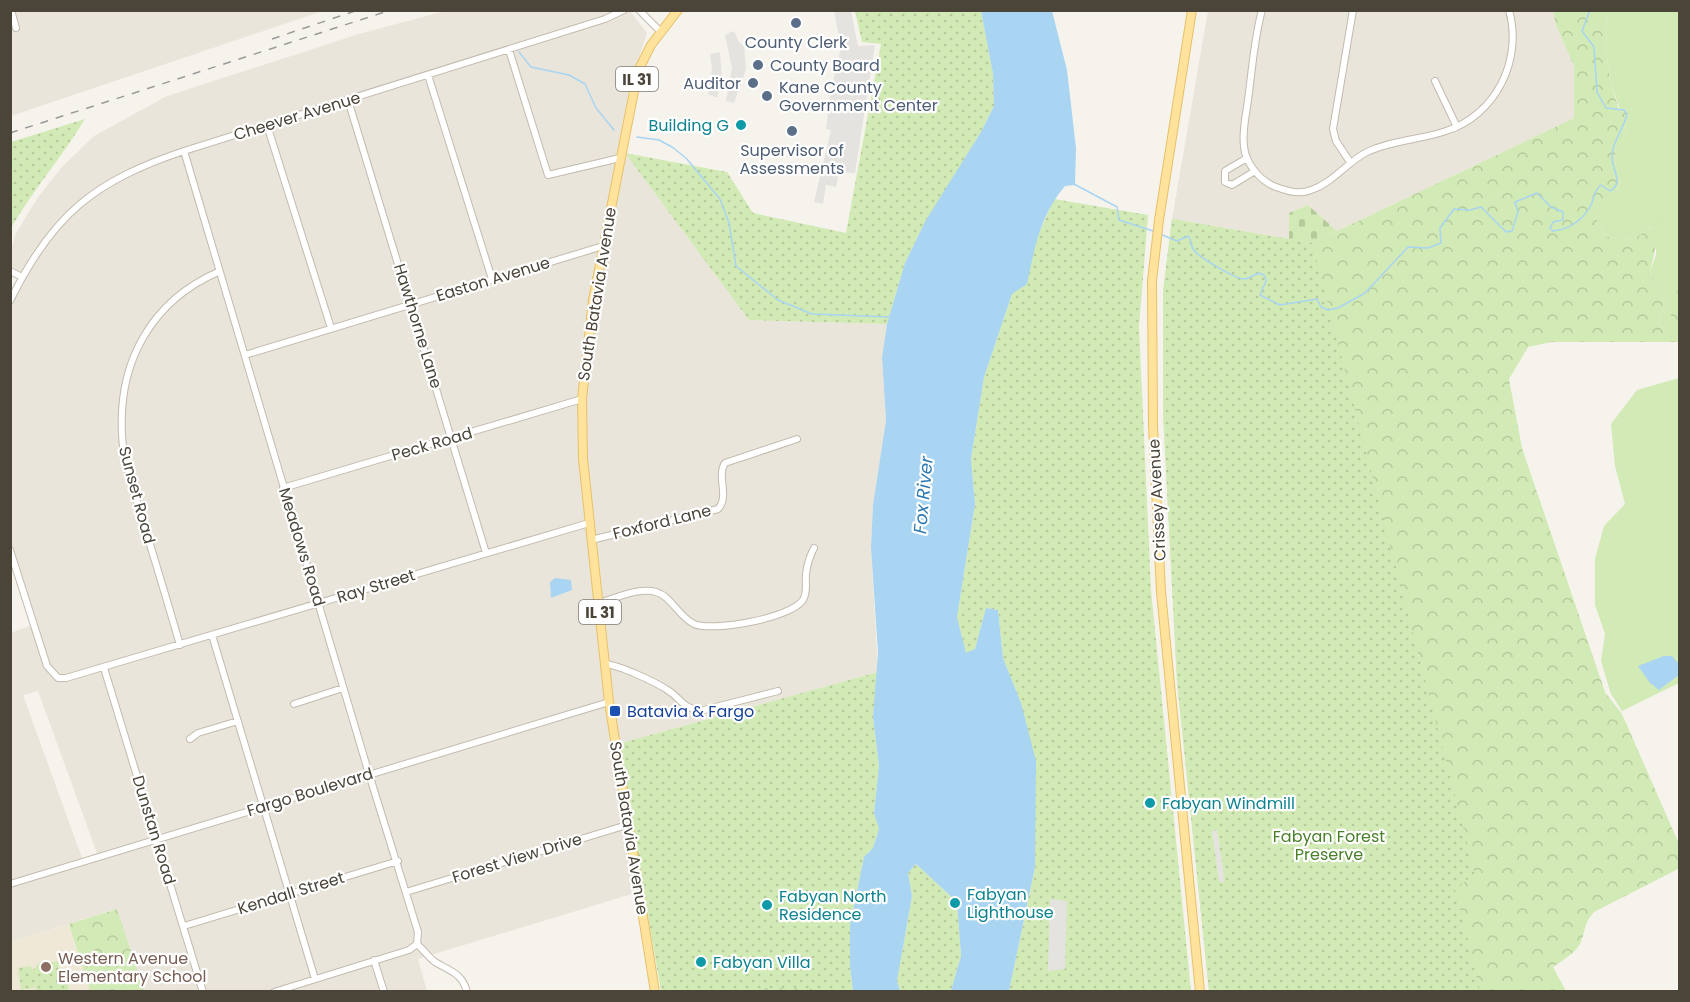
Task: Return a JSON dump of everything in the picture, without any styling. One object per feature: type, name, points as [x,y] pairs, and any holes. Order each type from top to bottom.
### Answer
[{"type":"main road","name":"South Batavia Avenue","points":[[655,992],[609,702],[589,523],[582,399],[588,335],[603,246],[638,71],[660,31],[678,10]]},
{"type":"main road","name":"Crissey Avenue","points":[[1192,10],[1159,220],[1152,281],[1153,426],[1161,592],[1200,992]]},
{"type":"street","points":[[11,10],[16,28]]},
{"type":"street","name":"Cheever Avenue","points":[[22,277],[50,234],[86,198],[125,173],[184,151],[605,20],[624,10]]},
{"type":"street","points":[[639,10],[660,31]]},
{"type":"street","points":[[1262,10],[1244,128],[1244,146],[1247,158],[1255,171],[1270,184],[1290,192],[1309,191],[1323,184],[1350,162],[1378,147],[1433,135],[1457,126],[1485,107],[1505,75],[1512,49],[1509,10]]},
{"type":"street","points":[[1350,162],[1336,141],[1333,129],[1353,10]]},
{"type":"street","points":[[509,50],[548,175],[620,158]]},
{"type":"street","points":[[428,75],[492,279]]},
{"type":"street","points":[[1435,81],[1457,126]]},
{"type":"street","name":"Hawthorne Lane","points":[[348,100],[486,553]]},
{"type":"street","points":[[267,125],[331,328]]},
{"type":"street","name":"Meadows Road","points":[[184,151],[343,688],[398,861],[418,932],[417,944]]},
{"type":"street","points":[[1247,158],[1225,171],[1223,177],[1226,182],[1232,185],[1255,171]]},
{"type":"street","name":"Easton Avenue","points":[[245,355],[603,246]]},
{"type":"street","points":[[10,271],[22,277],[10,301]]},
{"type":"street","name":"Sunset Road","points":[[180,645],[125,457],[123,407],[134,356],[146,332],[162,309],[181,293],[218,272]]},
{"type":"street","name":"Peck Road","points":[[283,488],[582,399]]},
{"type":"street","name":"Foxford Lane","points":[[591,540],[718,509],[723,501],[721,471],[725,463],[797,440]]},
{"type":"street","name":"Ray Street","points":[[10,550],[46,666],[58,678],[75,677],[589,523]]},
{"type":"street","points":[[599,603],[648,590],[662,594],[679,614],[695,625],[745,624],[769,618],[789,611],[802,601],[806,590],[808,559],[814,548]]},
{"type":"street","points":[[212,635],[315,979]]},
{"type":"street","points":[[605,664],[621,666],[656,683],[675,696],[687,709],[700,711],[778,690]]},
{"type":"street","name":"Dunstan Road","points":[[104,668],[203,992]]},
{"type":"street","points":[[294,704],[343,688]]},
{"type":"street","name":"Fargo Boulevard","points":[[10,884],[609,702]]},
{"type":"street","points":[[190,739],[198,733],[238,721]]},
{"type":"street","name":"Forest View Drive","points":[[406,892],[627,825]]},
{"type":"street","name":"Kendall Street","points":[[184,926],[398,861]]},
{"type":"street","points":[[274,992],[409,950],[417,944],[435,962],[448,967],[464,980],[467,992]]},
{"type":"street","points":[[374,960],[384,992]]},
{"type":"shaded area","points":[[10,11],[323,11],[11,116]]},
{"type":"shaded area","points":[[445,11],[630,11],[647,33],[630,84],[584,334],[579,394],[580,463],[606,701],[98,856],[38,691],[23,695],[82,858],[11,881],[10,633],[36,624],[11,544],[11,308],[26,277],[11,268],[11,249],[16,233],[38,197],[62,167],[94,136],[167,96],[359,34]]},
{"type":"shaded area","points":[[834,11],[851,11],[858,46],[875,45],[855,173],[839,172],[836,187],[826,185],[823,204],[814,202],[831,130],[826,129],[830,96],[841,47]]},
{"type":"shaded area","points":[[1208,11],[1553,11],[1556,25],[1574,66],[1574,118],[1337,231],[1308,205],[1289,213],[1289,239],[1172,219]]},
{"type":"shaded area","points":[[734,31],[739,42],[744,46],[746,69],[734,103],[726,101],[732,68],[725,35]]},
{"type":"shaded area","points":[[720,52],[722,79],[717,98],[708,94],[712,69],[710,54]]},
{"type":"shaded area","points":[[625,153],[749,320],[887,324],[882,357],[886,420],[873,505],[871,547],[878,672],[618,744],[585,457],[584,399],[588,345]]},
{"type":"shaded area","points":[[606,705],[635,893],[418,959],[427,991],[144,991],[116,909],[11,942],[11,887]]},
{"type":"shaded area","points":[[1217,830],[1224,882],[1219,882],[1212,831]]},
{"type":"shaded area","points":[[1050,899],[1067,901],[1065,969],[1048,971]]},
{"type":"shaded area","name":"Western Avenue Elementary School","points":[[69,924],[90,991],[11,992],[11,942]]},
{"type":"green space","points":[[855,11],[981,11],[993,74],[994,106],[981,132],[919,234],[905,263],[887,324],[749,320],[625,153],[727,172],[753,213],[846,233],[881,44],[862,42]]},
{"type":"green space","points":[[1553,11],[1608,11],[1606,49],[1610,81],[1619,110],[1627,109],[1625,134],[1616,149],[1615,162],[1621,178],[1616,192],[1607,195],[1596,218],[1604,235],[1621,240],[1637,237],[1656,222],[1661,222],[1650,272],[1666,303],[1658,323],[1664,329],[1668,327],[1679,283],[1679,342],[1551,342],[1528,347],[1509,379],[1522,448],[1605,692],[1622,714],[1679,844],[1680,868],[1594,912],[1586,925],[1580,944],[1568,957],[1553,967],[1566,991],[1209,991],[1177,681],[1163,412],[1163,292],[1172,219],[1312,243],[1574,118],[1574,66],[1556,25]]},
{"type":"green space","points":[[1608,11],[1679,11],[1680,283],[1668,328],[1664,329],[1658,323],[1666,303],[1650,272],[1656,255],[1656,222],[1637,237],[1621,240],[1604,235],[1596,218],[1607,194],[1616,192],[1621,179],[1615,162],[1616,149],[1625,134],[1627,109],[1620,110],[1610,81],[1606,49]]},
{"type":"green space","points":[[85,119],[29,200],[11,228],[11,142]]},
{"type":"green space","points":[[1054,199],[1148,215],[1139,327],[1151,590],[1191,991],[1009,991],[1035,867],[1021,703],[1003,658],[998,610],[986,608],[975,649],[966,654],[957,617],[975,504],[971,459],[984,377],[1012,294]]},
{"type":"green space","points":[[1308,205],[1337,231],[1312,243],[1289,239],[1289,213]]},
{"type":"green space","name":"Fabyan Forest Preserve","points":[[1172,219],[1312,243],[1475,873],[1455,890],[1480,991],[1209,991],[1177,681],[1163,412],[1163,292]]},
{"type":"green space","points":[[1679,378],[1679,683],[1622,711],[1611,694],[1601,661],[1605,634],[1595,605],[1595,559],[1604,526],[1625,504],[1615,466],[1611,424],[1637,390]]},
{"type":"green space","points":[[878,672],[873,717],[879,766],[874,813],[879,829],[873,848],[864,857],[850,925],[850,966],[853,991],[661,991],[618,744]]},
{"type":"green space","points":[[916,864],[957,902],[961,956],[951,991],[900,991],[897,981],[912,896],[908,873]]},
{"type":"green space","points":[[117,909],[144,991],[90,991],[69,924]]},
{"type":"green space","points":[[58,961],[61,976],[68,982],[69,991],[36,991],[34,984],[34,988],[21,990],[18,968],[31,966],[32,971],[38,964]]},
{"type":"green space","points":[[762,988],[815,989],[817,991],[754,991]]},
{"type":"water","name":"Fox River","points":[[981,11],[1052,11],[1067,70],[1076,148],[1075,185],[1065,186],[1044,220],[1027,284],[1012,294],[984,377],[971,459],[975,504],[957,617],[966,653],[975,649],[986,608],[998,610],[1003,658],[1021,703],[1036,761],[1035,867],[1009,991],[951,991],[961,956],[957,902],[916,864],[908,873],[912,896],[897,981],[900,991],[853,991],[850,966],[850,925],[864,857],[873,848],[879,829],[874,813],[879,766],[873,717],[878,653],[871,547],[873,505],[886,420],[882,357],[887,324],[905,263],[926,220],[981,132],[994,106],[993,74]]},
{"type":"water","points":[[555,578],[571,580],[572,590],[551,598],[550,582]]},
{"type":"water","points":[[1664,656],[1672,656],[1679,664],[1679,675],[1659,690],[1650,683],[1638,666]]},
{"type":"waterway","points":[[1160,234],[1177,241],[1188,236],[1196,253],[1234,276],[1245,279],[1259,273],[1264,275],[1266,281],[1260,295],[1280,305],[1317,299],[1321,307],[1328,310],[1338,308],[1365,293],[1408,247],[1428,248],[1441,243],[1440,228],[1454,209],[1470,210],[1481,207],[1506,232],[1512,231],[1518,212],[1515,202],[1537,193],[1551,207],[1563,212],[1563,220],[1553,222],[1550,228],[1553,231],[1571,225],[1585,214],[1601,185],[1610,191],[1614,188],[1617,180],[1612,161],[1613,151],[1627,114],[1624,110],[1606,108],[1597,92],[1594,47],[1582,31],[1590,10]]},
{"type":"waterway","points":[[519,52],[531,67],[569,75],[585,84],[596,108],[614,130]]},
{"type":"waterway","points":[[637,137],[659,140],[686,158],[720,199],[729,223],[736,266],[778,300],[812,314],[890,317]]},
{"type":"waterway","points":[[1074,184],[1117,207],[1119,220],[1153,231]]},
{"type":"railway","points":[[272,39],[358,10]]},
{"type":"railway","points":[[10,133],[391,10]]},
{"type":"place","name":"County Clerk","points":[[796,23]]},
{"type":"place","name":"County Board","points":[[758,65]]},
{"type":"place","name":"Auditor","points":[[753,83]]},
{"type":"place","name":"Kane County Government Center","points":[[767,96]]},
{"type":"place","name":"Building G","points":[[741,125]]},
{"type":"place","name":"Supervisor of Assessments","points":[[792,131]]},
{"type":"place","name":"Batavia & Fargo","points":[[615,711]]},
{"type":"place","name":"Fabyan Windmill","points":[[1150,803]]},
{"type":"place","name":"Fabyan Lighthouse","points":[[955,903]]},
{"type":"place","name":"Fabyan North Residence","points":[[767,905]]},
{"type":"place","name":"Fabyan Villa","points":[[701,962]]},
{"type":"place","name":"Western Avenue Elementary School","points":[[46,967]]}]
